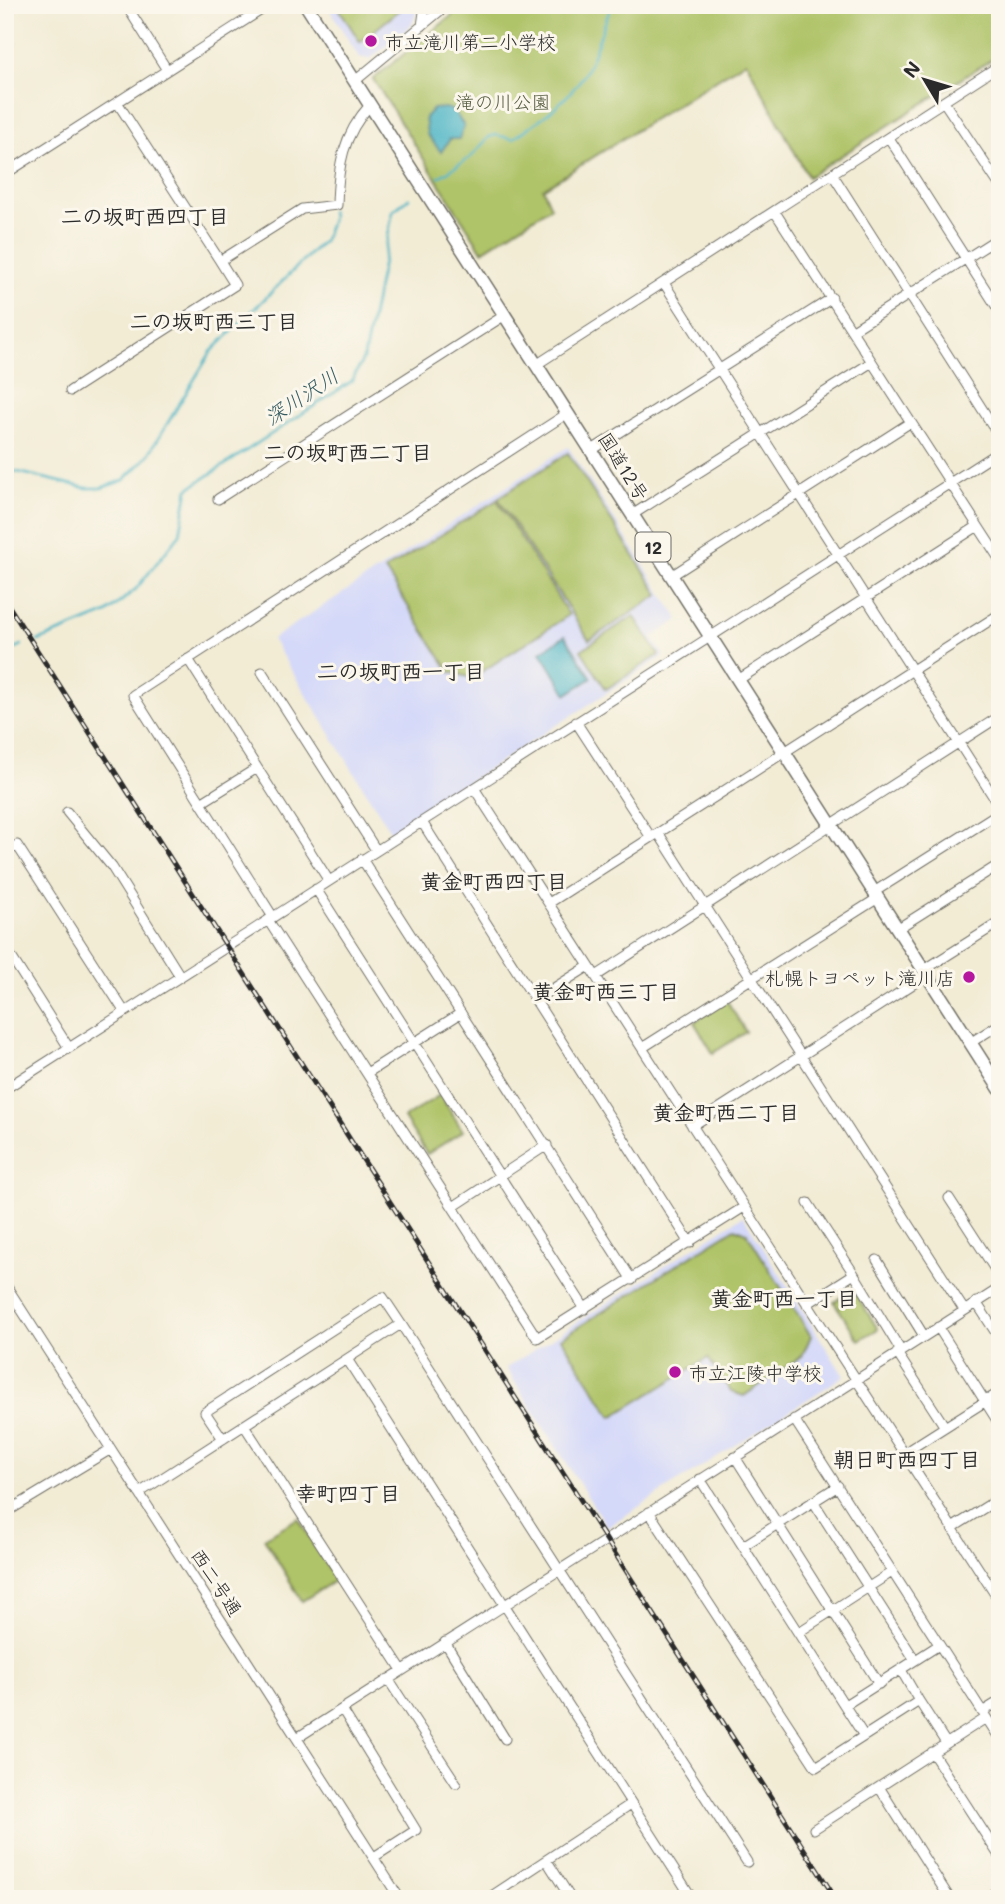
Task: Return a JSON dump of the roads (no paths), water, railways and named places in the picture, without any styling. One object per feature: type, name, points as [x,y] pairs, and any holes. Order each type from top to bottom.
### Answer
[{"type":"highway","name":"国道12号","points":[[306,5],[1000,1088]]},
{"type":"street","points":[[126,5],[167,70]]},
{"type":"street","points":[[5,174],[269,5]]},
{"type":"street","points":[[422,26],[425,5]]},
{"type":"street","points":[[355,81],[447,5]]},
{"type":"street","points":[[537,365],[1000,65]]},
{"type":"street","points":[[944,102],[1000,186]]},
{"type":"street","points":[[70,391],[235,285],[117,103]]},
{"type":"street","points":[[220,261],[302,209],[337,205],[338,165],[356,121],[370,105]]},
{"type":"street","points":[[889,138],[1000,312]]},
{"type":"street","points":[[833,175],[1000,437]]},
{"type":"street","points":[[775,212],[1000,560]]},
{"type":"street","points":[[853,330],[1000,237]]},
{"type":"street","points":[[642,1048],[876,895],[1000,809],[664,283]]},
{"type":"street","points":[[592,450],[832,298]]},
{"type":"street","points":[[218,499],[505,315]]},
{"type":"street","points":[[632,515],[872,362]]},
{"type":"street","points":[[568,413],[132,695],[367,1073],[537,1338],[744,1207]]},
{"type":"street","points":[[671,576],[911,422]]},
{"type":"street","points":[[5,1089],[1000,451]]},
{"type":"street","points":[[738,680],[978,526]]},
{"type":"street","points":[[549,903],[1000,614]]},
{"type":"street","points":[[188,659],[329,881]]},
{"type":"street","points":[[262,672],[376,850]]},
{"type":"street","points":[[596,976],[1000,716]]},
{"type":"street","points":[[576,723],[705,906],[964,1310]]},
{"type":"street","points":[[201,803],[257,768]]},
{"type":"street","points":[[474,788],[1000,1602]]},
{"type":"street","points":[[67,812],[112,867],[180,976]]},
{"type":"street","points":[[422,822],[690,1242]]},
{"type":"street","points":[[5,853],[18,845],[124,1012]]},
{"type":"street","points":[[362,859],[632,1280]]},
{"type":"street","points":[[897,929],[1000,864]]},
{"type":"street","points":[[316,889],[585,1309]]},
{"type":"street","points":[[692,1126],[802,1056],[1000,922]]},
{"type":"street","points":[[5,947],[69,1048]]},
{"type":"street","points":[[536,1000],[589,966]]},
{"type":"street","points":[[367,1073],[461,1013]]},
{"type":"street","points":[[970,1042],[1000,1024]]},
{"type":"street","points":[[453,1207],[547,1145]]},
{"type":"street","points":[[949,1198],[1000,1277]]},
{"type":"street","points":[[808,1203],[854,1274],[945,1427]]},
{"type":"street","points":[[877,1261],[924,1336]]},
{"type":"street","points":[[807,1304],[854,1274]]},
{"type":"street","name":"西二号通","points":[[5,1284],[400,1899]]},
{"type":"street","points":[[297,1738],[1000,1287]]},
{"type":"street","points":[[223,1439],[205,1412],[383,1297],[747,1862]]},
{"type":"street","points":[[976,1303],[1000,1339]]},
{"type":"street","points":[[139,1493],[401,1324]]},
{"type":"street","points":[[938,1327],[1000,1425]]},
{"type":"street","points":[[347,1359],[692,1898]]},
{"type":"street","points":[[904,1453],[1000,1392]]},
{"type":"street","points":[[794,1419],[1000,1739]]},
{"type":"street","points":[[244,1425],[402,1670]]},
{"type":"street","points":[[5,1513],[111,1449]]},
{"type":"street","points":[[735,1457],[879,1684]]},
{"type":"street","points":[[699,1479],[864,1736]]},
{"type":"street","points":[[743,1546],[838,1486]]},
{"type":"street","points":[[952,1528],[996,1500],[1000,1513]]},
{"type":"street","points":[[813,1501],[915,1660]]},
{"type":"street","points":[[649,1512],[816,1767],[919,1701]]},
{"type":"street","points":[[799,1632],[892,1572]]},
{"type":"street","points":[[445,1642],[505,1739]]},
{"type":"street","points":[[845,1705],[939,1646]]},
{"type":"street","points":[[901,1670],[946,1743]]},
{"type":"street","points":[[388,1679],[456,1783]]},
{"type":"street","points":[[814,1829],[946,1743],[1000,1701]]},
{"type":"street","points":[[342,1709],[416,1830],[373,1857]]},
{"type":"street","points":[[932,1752],[1000,1857]]},
{"type":"street","points":[[879,1787],[950,1899]]},
{"type":"street","points":[[487,1899],[631,1804]]},
{"type":"street","points":[[547,1861],[571,1899]]},
{"type":"street","points":[[985,1899],[1000,1889]]},
{"type":"water","points":[[446,108],[454,111],[464,126],[459,139],[450,139],[441,152],[427,134],[425,117],[433,109]]},
{"type":"water","points":[[565,636],[592,678],[567,694],[541,652]]},
{"type":"waterway","name":"深川沢川","points":[[439,177],[471,157],[489,137],[496,135],[513,139],[565,98],[588,67],[612,5]]},
{"type":"waterway","name":"深川沢川","points":[[38,641],[107,613],[136,589],[180,534],[188,489],[352,381],[364,357],[393,211],[409,198]]},
{"type":"waterway","points":[[5,469],[86,488],[101,488],[124,480],[147,457],[211,352],[324,240],[332,217],[331,211]]},
{"type":"waterway","points":[[5,644],[15,648]]},
{"type":"waterway","name":"深川沢川","points":[[5,654],[22,645]]},
{"type":"railway","points":[[5,600],[836,1899]]},
{"type":"place","name":"市立滝川第二小学校","points":[[371,41]]},
{"type":"place","name":"札幌トヨペット滝川店","points":[[969,977]]},
{"type":"place","name":"市立江陵中学校","points":[[675,1372]]},
{"type":"district","name":"二の坂町西四丁目","points":[[145,215]]},
{"type":"district","name":"二の坂町西三丁目","points":[[214,320]]},
{"type":"district","name":"二の坂町西二丁目","points":[[348,451]]},
{"type":"district","name":"二の坂町西一丁目","points":[[401,670]]},
{"type":"district","name":"黄金町西四丁目","points":[[494,880]]},
{"type":"district","name":"黄金町西三丁目","points":[[606,990]]},
{"type":"district","name":"黄金町西二丁目","points":[[726,1111]]},
{"type":"district","name":"黄金町西一丁目","points":[[784,1297]]},
{"type":"district","name":"朝日町西四丁目","points":[[907,1458]]},
{"type":"district","name":"幸町四丁目","points":[[348,1492]]},
{"type":"park label","name":"滝の川公園","points":[[503,101]]}]
